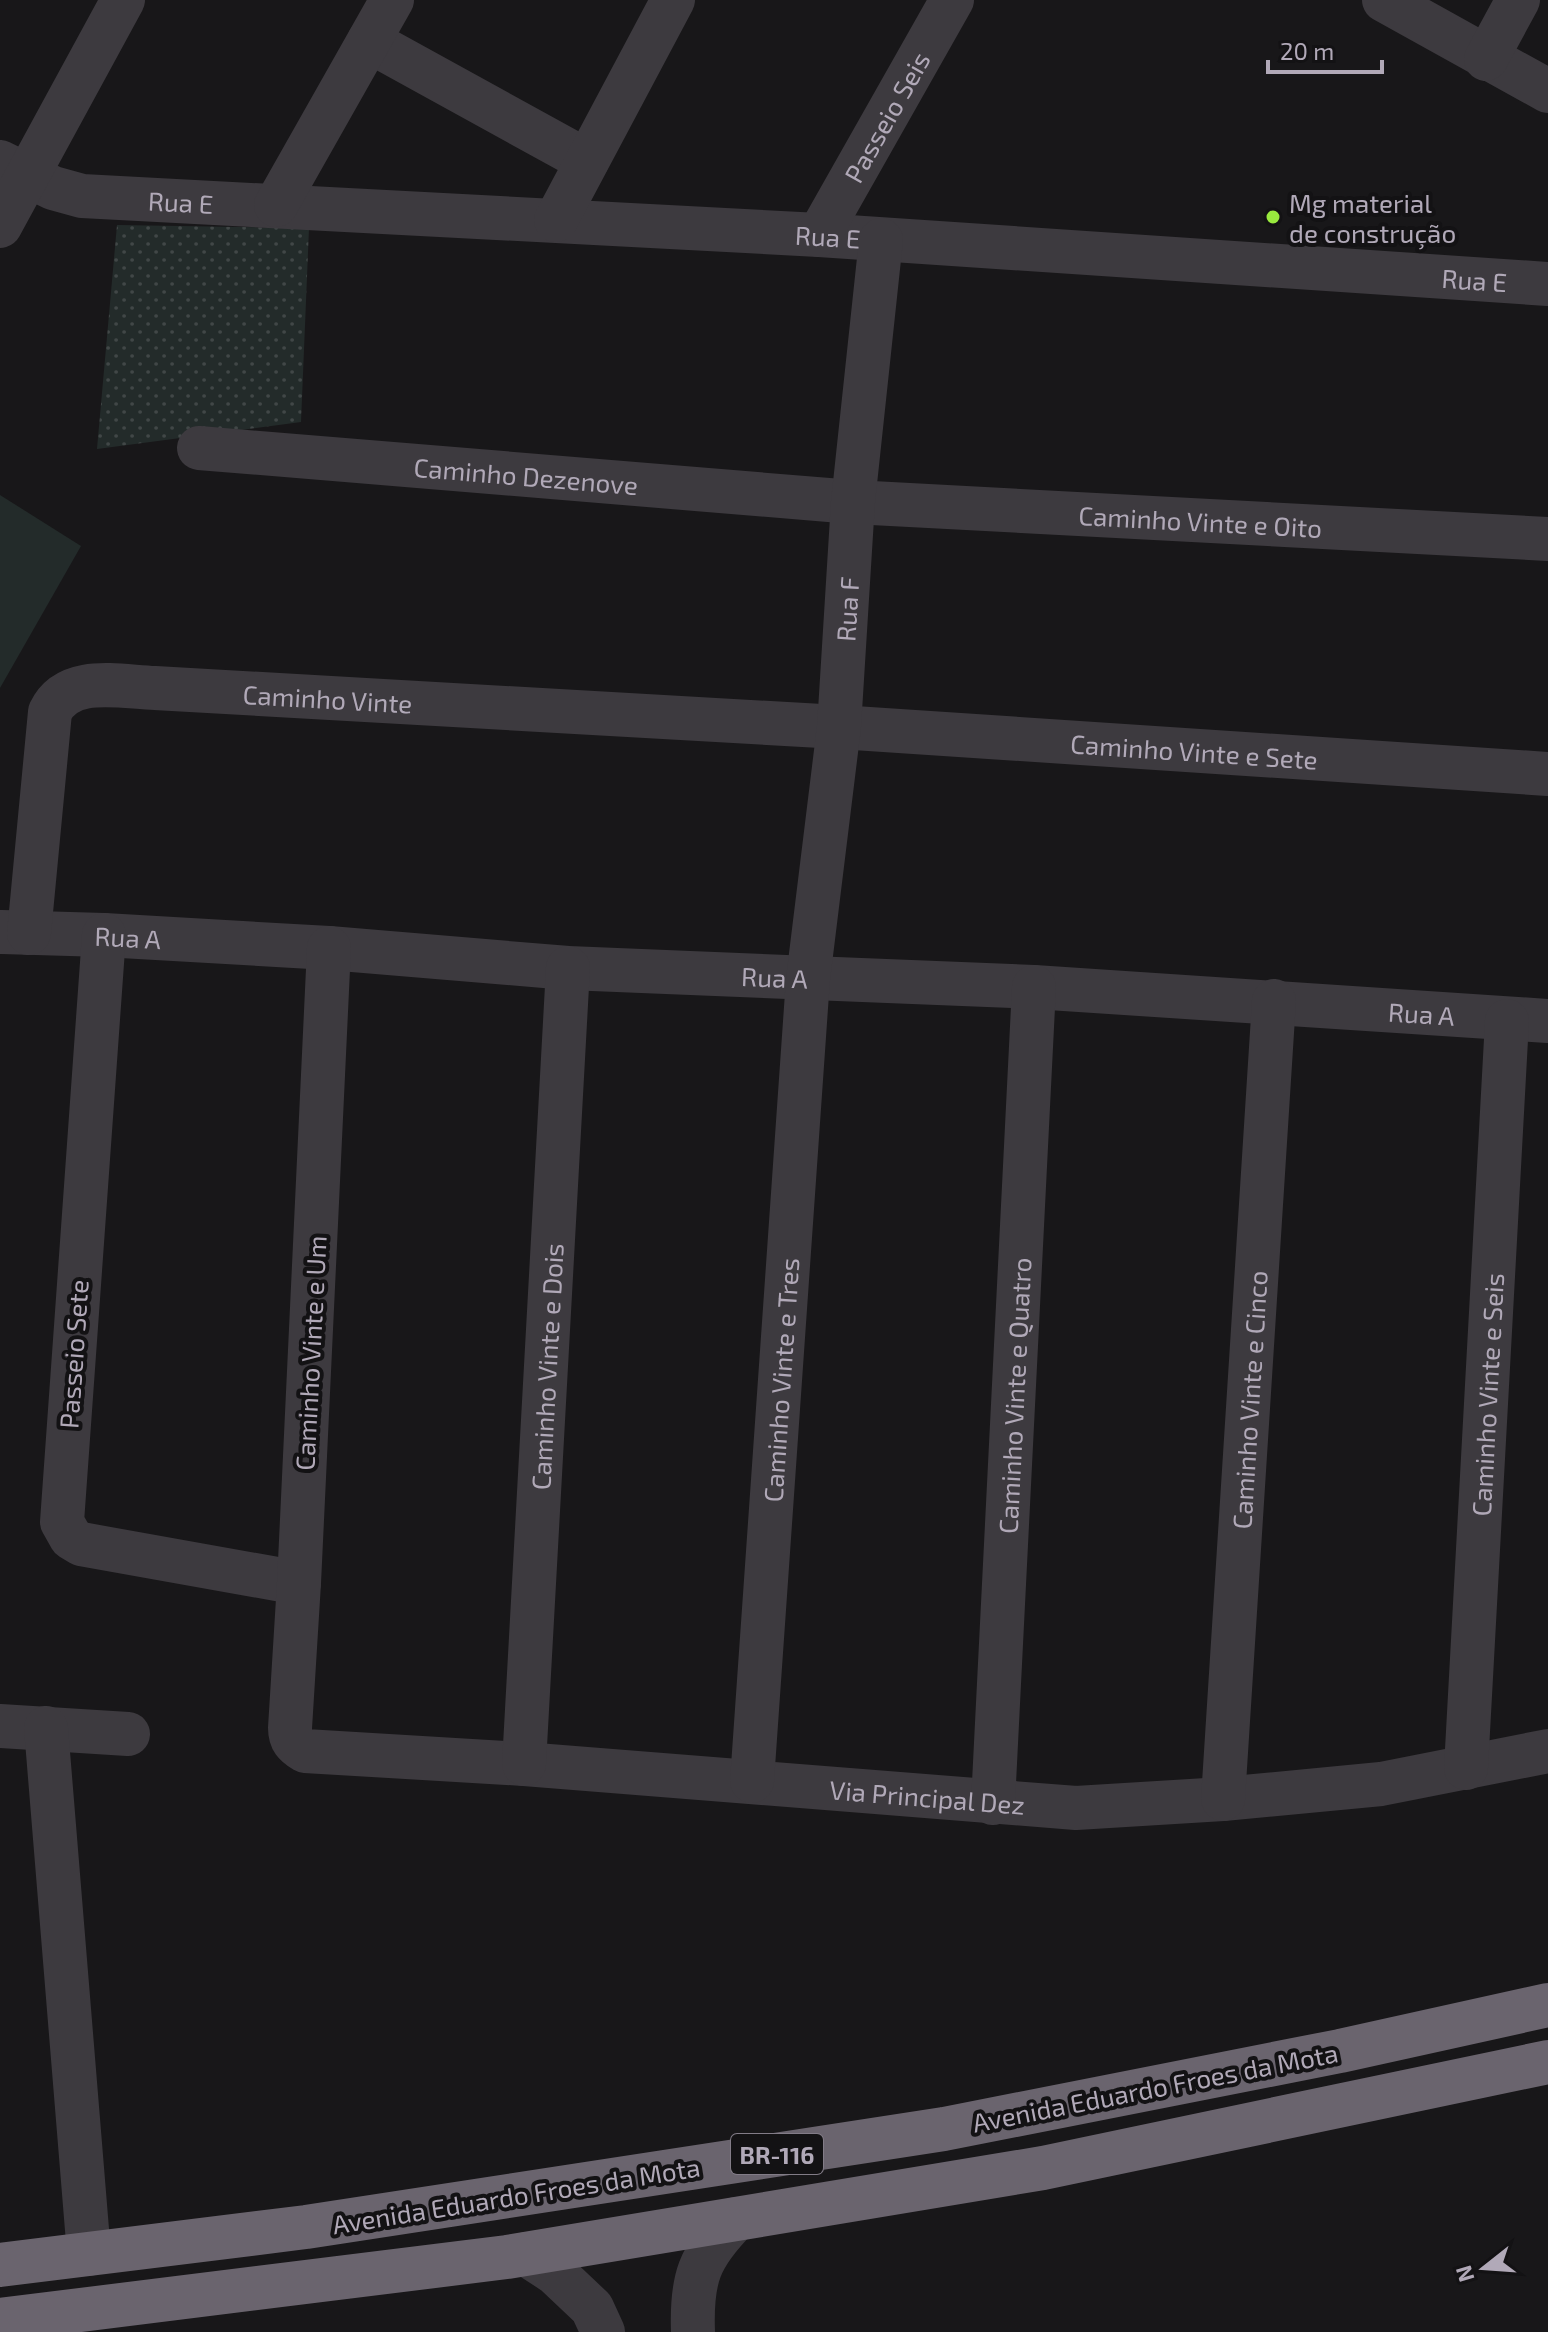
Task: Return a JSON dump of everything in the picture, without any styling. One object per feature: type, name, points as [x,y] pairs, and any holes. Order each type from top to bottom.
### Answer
[{"type":"highway","name":"Avenida Eduardo Froes da Mota","points":[[0,2265],[321,2225],[944,2129],[1340,2051],[1548,2005]]},
{"type":"highway","name":"Avenida Eduardo Froes da Mota","points":[[0,2320],[526,2254],[1043,2168],[1548,2062]]},
{"type":"street","points":[[0,226],[14,169],[123,0]]},
{"type":"street","points":[[276,205],[392,0]]},
{"type":"street","points":[[556,220],[673,0]]},
{"type":"street","name":"Passeio Seis","points":[[819,235],[952,0]]},
{"type":"street","points":[[1384,0],[1548,91]]},
{"type":"street","points":[[1486,59],[1518,0]]},
{"type":"street","points":[[369,41],[587,161]]},
{"type":"street","name":"Rua E","points":[[14,169],[67,193],[106,198],[819,235],[1548,284]]},
{"type":"street","name":"Rua F","points":[[808,979],[839,727],[853,502],[881,240]]},
{"type":"street","name":"Caminho Dezenove","points":[[199,448],[853,502]]},
{"type":"street","name":"Caminho Vinte e Oito","points":[[853,502],[1548,539]]},
{"type":"street","name":"Caminho Vinte","points":[[15,933],[50,712],[55,701],[72,689],[86,686],[155,688],[839,727]]},
{"type":"street","name":"Caminho Vinte e Sete","points":[[839,727],[1548,774]]},
{"type":"street","name":"Rua A","points":[[15,933],[329,948],[568,968],[1034,987],[1274,1001],[1528,1021]]},
{"type":"street","name":"Passeio Sete","points":[[104,935],[62,1522],[71,1538],[81,1544],[299,1583]]},
{"type":"street","name":"Caminho Vinte e Um","points":[[305,1751],[295,1745],[290,1735],[329,948]]},
{"type":"street","name":"Caminho Vinte e Dois","points":[[524,1764],[568,968]]},
{"type":"street","name":"Caminho Vinte e Tres","points":[[752,1781],[808,979]]},
{"type":"street","name":"Caminho Vinte e Quatro","points":[[993,1803],[1034,987]]},
{"type":"street","name":"Caminho Vinte e Cinco","points":[[1223,1799],[1274,1001]]},
{"type":"street","name":"Caminho Vinte e Seis","points":[[1466,1768],[1528,1021]]},
{"type":"street","points":[[0,1726],[128,1734]]},
{"type":"street","points":[[46,1728],[89,2254]]},
{"type":"street","name":"Via Principal Dez","points":[[305,1751],[524,1764],[1076,1808],[1223,1799],[1381,1784],[1548,1751]]},
{"type":"street","points":[[693,2332],[694,2283],[711,2245],[736,2219]]},
{"type":"street","points":[[526,2254],[555,2273],[592,2308],[603,2332]]},
{"type":"shaded area","points":[[117,225],[309,228],[301,422],[97,449]]},
{"type":"shaded area","points":[[0,495],[81,546],[0,688]]},
{"type":"place","name":"Mg material de construção","points":[[1273,217]]}]
